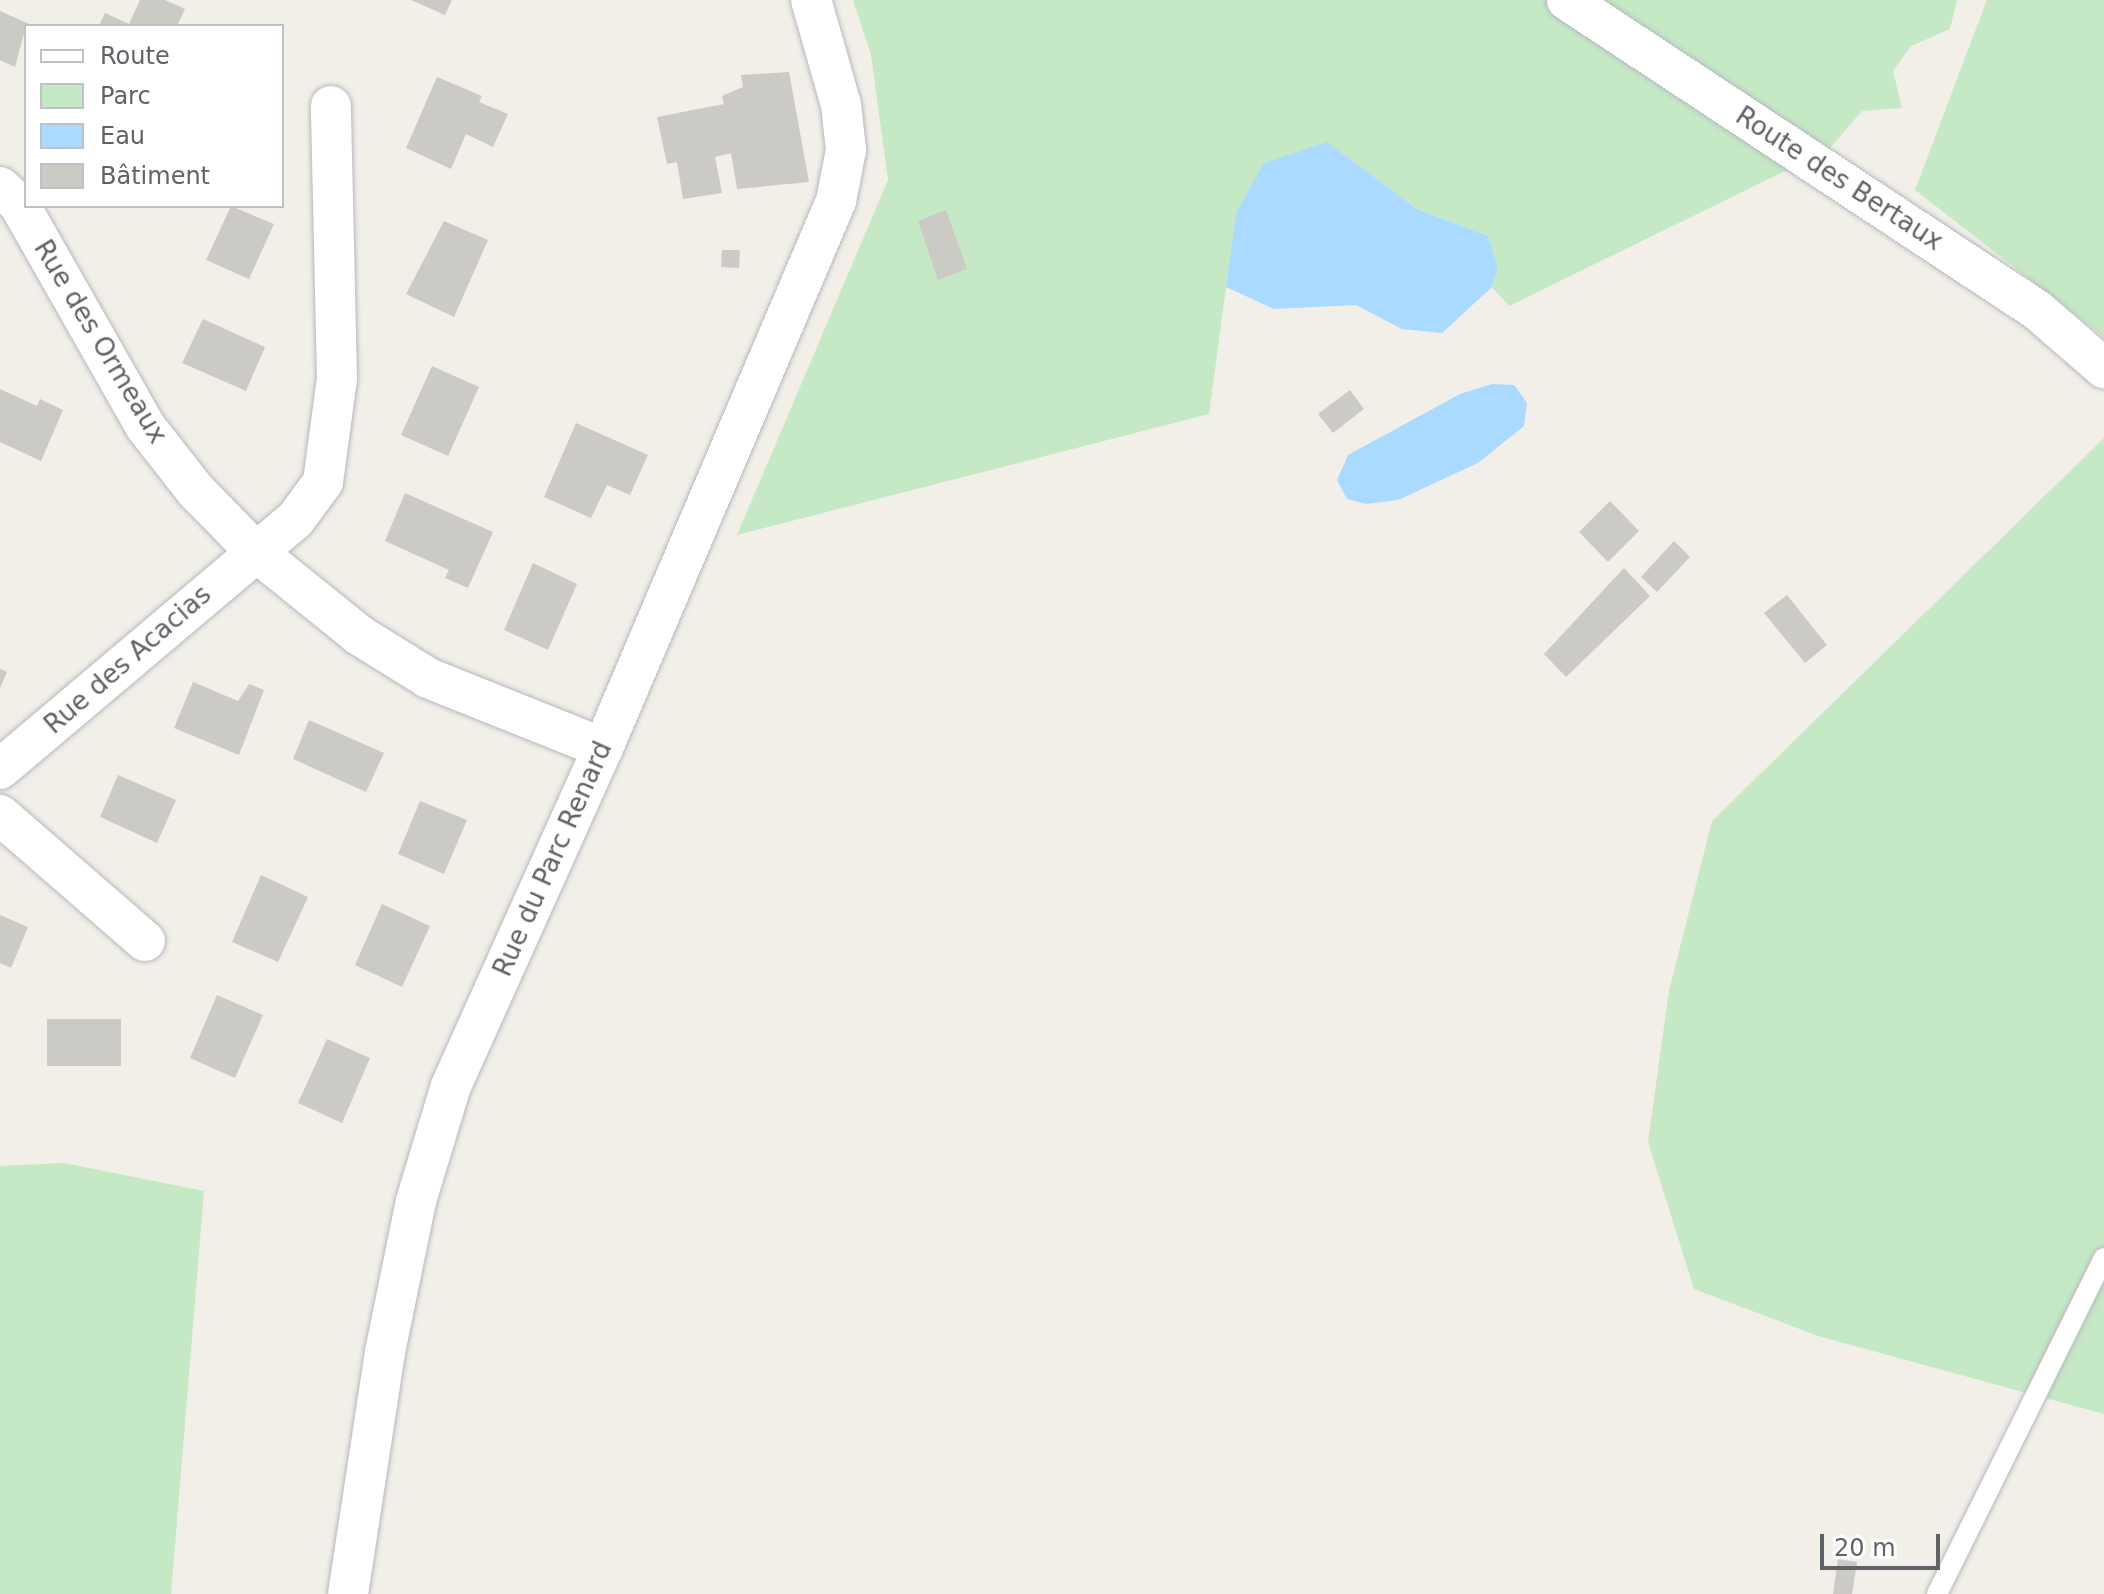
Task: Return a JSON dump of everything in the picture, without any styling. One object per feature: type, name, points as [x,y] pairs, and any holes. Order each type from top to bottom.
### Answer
[{"type":"street","name":"Rue du Parc Renard","points":[[348,1594],[385,1352],[420,1187],[451,1086],[603,748],[836,201],[846,150],[841,105],[811,0]]},
{"type":"street","name":"Route des Bertaux","points":[[1567,0],[2037,310],[2104,368]]},
{"type":"street","name":"Rue des Acacias","points":[[0,769],[295,520],[323,482],[337,378],[331,106]]},
{"type":"street","name":"Rue des Ormeaux","points":[[0,187],[19,204],[145,426],[196,491],[255,551],[359,635],[428,678],[603,748]]},
{"type":"street","points":[[0,815],[145,941]]},
{"type":"lane","points":[[1937,1594],[2104,1258]]},
{"type":"green space","points":[[853,0],[1957,0],[1950,29],[1911,46],[1893,71],[1902,108],[1862,111],[1828,150],[1509,306],[1492,287],[1498,267],[1488,236],[1417,209],[1327,143],[1236,213],[1209,414],[737,535],[888,180],[871,55]]},
{"type":"green space","points":[[1987,0],[2104,0],[2104,337],[1915,190]]},
{"type":"green space","points":[[2104,438],[2104,1414],[1818,1336],[1694,1289],[1648,1142],[1669,991],[1712,821]]},
{"type":"green space","points":[[64,1163],[204,1191],[171,1594],[0,1594],[0,1166]]},
{"type":"water","points":[[1327,142],[1417,209],[1488,236],[1498,267],[1492,287],[1442,333],[1402,329],[1356,305],[1274,309],[1226,287],[1236,213],[1264,163]]},
{"type":"water","points":[[1492,384],[1514,385],[1527,403],[1524,426],[1478,463],[1398,500],[1366,504],[1347,499],[1337,480],[1348,455],[1460,394]]},
{"type":"building","points":[[140,0],[165,0],[185,9],[178,24],[129,24]]},
{"type":"building","points":[[411,0],[452,0],[445,15]]},
{"type":"building","points":[[0,11],[29,24],[24,24],[15,67],[0,60]]},
{"type":"building","points":[[105,13],[129,24],[100,24]]},
{"type":"building","points":[[789,72],[809,182],[737,189],[731,153],[715,157],[722,193],[683,199],[677,162],[667,164],[657,117],[724,104],[722,96],[743,87],[741,75]]},
{"type":"building","points":[[437,77],[482,96],[479,102],[508,114],[493,147],[466,134],[451,169],[406,148]]},
{"type":"building","points":[[230,208],[274,224],[249,279],[206,260]]},
{"type":"building","points":[[946,210],[967,269],[938,280],[918,221]]},
{"type":"building","points":[[444,221],[488,240],[454,317],[406,294]]},
{"type":"building","points":[[722,250],[740,250],[739,268],[721,267]]},
{"type":"building","points":[[203,319],[265,347],[246,391],[182,363]]},
{"type":"building","points":[[432,366],[479,387],[448,456],[401,435]]},
{"type":"building","points":[[0,389],[37,406],[40,399],[63,410],[41,461],[0,442]]},
{"type":"building","points":[[1350,390],[1364,409],[1333,433],[1318,414]]},
{"type":"building","points":[[576,423],[648,455],[630,495],[607,485],[591,518],[544,497]]},
{"type":"building","points":[[405,493],[493,532],[468,588],[445,578],[449,570],[385,541]]},
{"type":"building","points":[[1610,501],[1639,531],[1608,562],[1579,532]]},
{"type":"building","points":[[1674,541],[1690,557],[1657,592],[1641,577]]},
{"type":"building","points":[[533,563],[577,584],[548,650],[504,630]]},
{"type":"building","points":[[1624,568],[1650,596],[1566,677],[1544,654]]},
{"type":"building","points":[[1787,595],[1827,645],[1805,663],[1764,613]]},
{"type":"building","points":[[0,669],[7,672],[0,688]]},
{"type":"building","points":[[193,682],[238,701],[249,684],[264,690],[239,755],[174,728]]},
{"type":"building","points":[[309,720],[384,753],[366,792],[293,759]]},
{"type":"building","points":[[118,775],[176,800],[157,843],[100,817]]},
{"type":"building","points":[[420,801],[467,820],[444,874],[398,854]]},
{"type":"building","points":[[261,875],[308,897],[278,962],[232,942]]},
{"type":"building","points":[[382,904],[430,926],[402,987],[355,965]]},
{"type":"building","points":[[0,915],[28,927],[11,968],[0,963]]},
{"type":"building","points":[[217,995],[263,1015],[235,1078],[190,1058]]},
{"type":"building","points":[[47,1019],[121,1019],[121,1066],[47,1066]]},
{"type":"building","points":[[327,1039],[370,1058],[342,1123],[298,1103]]},
{"type":"building","points":[[1838,1559],[1857,1562],[1852,1594],[1833,1594]]}]
